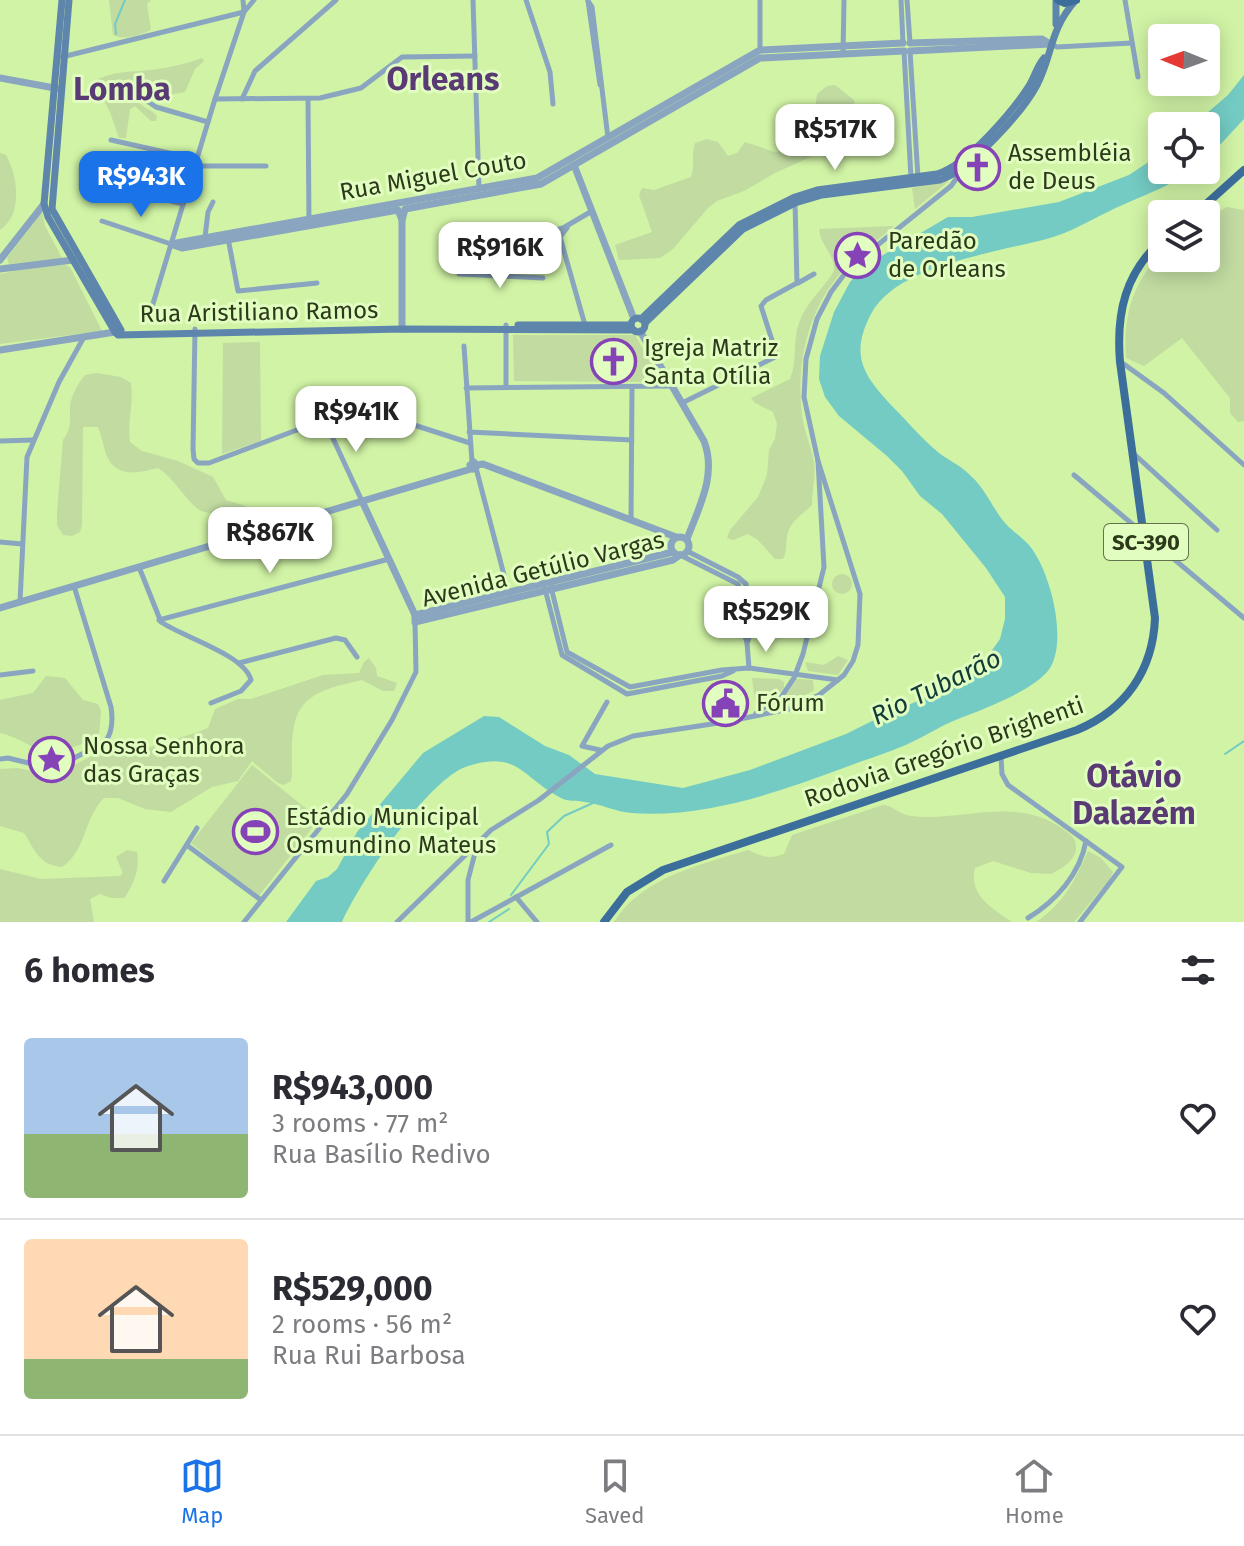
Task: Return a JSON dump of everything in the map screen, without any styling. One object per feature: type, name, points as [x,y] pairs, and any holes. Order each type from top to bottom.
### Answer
[{"type":"main road","points":[[62,0],[62,57]]},
{"type":"main road","points":[[69,0],[48,217],[118,331]]},
{"type":"main road","points":[[1055,30],[1057,0],[1065,3],[1076,0]]},
{"type":"main road","points":[[638,324],[743,229],[795,200],[914,180],[940,180],[954,170],[995,132],[1037,83],[1055,30],[1076,0]]},
{"type":"main road","points":[[1211,200],[1244,170]]},
{"type":"main road","name":"Rodovia Gregório Brighenti","points":[[604,922],[627,892],[663,870],[1077,730],[1118,706],[1134,687],[1147,664],[1155,631],[1155,606],[1118,332],[1123,297],[1136,270],[1148,256]]},
{"type":"main road","name":"Rua Aristiliano Ramos","points":[[506,327],[638,324]]},
{"type":"main road","name":"Rua Aristiliano Ramos","points":[[118,331],[638,324]]},
{"type":"street","points":[[243,0],[244,12]]},
{"type":"street","points":[[152,307],[236,29],[254,0]]},
{"type":"street","points":[[242,99],[255,71],[336,0]]},
{"type":"street","points":[[473,0],[479,189]]},
{"type":"street","points":[[526,0],[550,72],[553,104]]},
{"type":"street","points":[[588,0],[597,79],[609,142]]},
{"type":"street","points":[[760,0],[760,54]]},
{"type":"street","points":[[843,50],[844,0]]},
{"type":"street","points":[[901,0],[907,47]]},
{"type":"street","points":[[907,0],[914,180]]},
{"type":"street","points":[[1125,0],[1138,77]]},
{"type":"street","points":[[62,57],[244,12]]},
{"type":"street","name":"Rua Miguel Couto","points":[[171,244],[182,248],[228,236],[531,183],[609,142],[760,54],[1042,39],[1050,44]]},
{"type":"street","points":[[1050,44],[1057,47],[1132,43]]},
{"type":"street","points":[[215,99],[308,99],[357,90],[402,57],[475,56]]},
{"type":"street","points":[[0,78],[59,89]]},
{"type":"street","points":[[308,99],[309,222]]},
{"type":"street","points":[[147,101],[156,107],[208,122]]},
{"type":"street","points":[[111,140],[195,163],[266,166]]},
{"type":"street","points":[[573,162],[638,324],[704,441],[710,471],[687,539],[689,547],[680,553]]},
{"type":"street","points":[[397,922],[480,839],[539,800],[599,752],[633,736],[789,709],[819,695],[849,668],[858,645],[861,607],[858,583],[818,461],[805,408],[804,385],[809,348],[823,305],[849,268],[951,186],[956,179],[954,170]]},
{"type":"street","name":"Rua Miguel Couto","points":[[401,207],[479,189],[531,183]]},
{"type":"street","points":[[105,184],[183,204]]},
{"type":"street","points":[[795,200],[797,283]]},
{"type":"street","points":[[205,237],[208,212],[213,202]]},
{"type":"street","points":[[48,204],[1,258],[4,268],[76,259]]},
{"type":"street","points":[[401,207],[402,327]]},
{"type":"street","points":[[508,276],[511,243],[570,224],[592,211]]},
{"type":"street","points":[[102,221],[171,244]]},
{"type":"street","points":[[570,224],[560,237],[585,325]]},
{"type":"street","points":[[228,236],[238,291],[317,283]]},
{"type":"street","name":"Rua Miguel Couto","points":[[171,244],[228,236]]},
{"type":"street","points":[[459,274],[543,278]]},
{"type":"street","points":[[682,403],[777,356],[761,306],[766,300],[814,274]]},
{"type":"street","points":[[506,327],[506,387]]},
{"type":"street","points":[[0,350],[118,331]]},
{"type":"street","points":[[195,331],[193,449],[196,462],[209,463],[352,408],[362,408],[470,443]]},
{"type":"street","points":[[20,603],[26,465],[33,440],[59,382],[85,337]]},
{"type":"street","points":[[464,346],[474,466],[509,596]]},
{"type":"street","points":[[1120,362],[1164,393],[1244,465]]},
{"type":"street","points":[[466,388],[672,386]]},
{"type":"street","points":[[631,520],[632,387]]},
{"type":"street","points":[[244,922],[347,794],[392,720],[416,672],[415,618],[324,419]]},
{"type":"street","points":[[469,432],[632,440]]},
{"type":"street","points":[[0,441],[33,440]]},
{"type":"street","points":[[1133,453],[1217,530]]},
{"type":"street","points":[[748,717],[782,696],[796,673],[824,567],[818,461]]},
{"type":"street","points":[[0,608],[483,464],[687,539]]},
{"type":"street","points":[[1074,475],[1244,618]]},
{"type":"street","points":[[824,538],[832,533],[842,534]]},
{"type":"street","points":[[676,537],[671,544],[680,553],[738,577],[750,635],[747,643],[749,668]]},
{"type":"street","points":[[0,542],[22,544]]},
{"type":"street","name":"Avenida Getúlio Vargas","points":[[415,618],[680,553]]},
{"type":"street","points":[[159,620],[389,559]]},
{"type":"street","points":[[139,567],[159,620],[238,663],[248,672],[249,684],[234,695],[211,703]]},
{"type":"street","points":[[0,759],[8,758],[53,769],[105,742],[109,736],[113,723],[111,707],[74,586]]},
{"type":"street","points":[[548,586],[562,655],[598,672],[630,694],[749,668],[839,680]]},
{"type":"street","points":[[238,663],[336,638],[345,640],[357,657]]},
{"type":"street","points":[[0,675],[33,671]]},
{"type":"street","points":[[813,676],[819,695]]},
{"type":"street","points":[[599,752],[582,746],[607,702]]},
{"type":"street","points":[[1001,757],[1002,774],[1008,785],[1122,867],[1080,922]]},
{"type":"street","points":[[164,881],[197,828]]},
{"type":"street","points":[[480,839],[469,868],[469,922],[611,845]]},
{"type":"street","points":[[1028,918],[1066,885],[1083,855],[1086,841]]},
{"type":"street","points":[[188,846],[261,900]]},
{"type":"street","points":[[516,897],[537,922]]},
{"type":"green space","points":[[109,0],[151,0],[147,4],[151,30],[127,37],[113,35]]},
{"type":"green space","points":[[202,58],[204,61],[195,69],[185,92],[173,94],[138,87],[135,97],[157,116],[156,121],[151,121],[135,106],[130,109],[126,138],[119,138],[95,84],[98,79],[118,73],[170,67]]},
{"type":"green space","points":[[835,85],[854,100],[858,123],[856,131],[830,142],[819,153],[744,191],[717,201],[673,249],[660,258],[619,260],[615,245],[652,232],[639,195],[642,188],[654,190],[691,177],[695,143],[707,139],[718,142],[728,156],[737,153],[745,142],[775,152],[787,150],[797,144],[813,125],[817,94],[827,86]]},
{"type":"green space","points":[[0,153],[6,155],[10,164],[16,195],[12,215],[0,230]]},
{"type":"green space","points":[[949,181],[915,209],[912,188]]},
{"type":"green space","points":[[1227,207],[1244,210],[1244,421],[1238,422],[1230,413],[1230,398],[1182,338],[1144,366],[1126,358],[1128,315],[1148,269],[1148,272],[1220,272],[1220,211]]},
{"type":"green space","points":[[42,212],[45,226],[62,258],[9,264],[7,258]]},
{"type":"green space","points":[[894,226],[839,275],[819,306],[806,340],[801,396],[803,420],[814,462],[812,505],[790,528],[783,559],[775,559],[748,534],[733,540],[727,538],[730,530],[758,497],[767,475],[769,450],[775,439],[777,424],[773,412],[751,398],[790,379],[800,320],[834,271],[819,229]]},
{"type":"green space","points":[[65,265],[70,267],[102,331],[0,344],[0,274]]},
{"type":"green space","points":[[513,335],[635,335],[661,380],[514,381]]},
{"type":"green space","points":[[260,342],[261,441],[222,454],[223,343]]},
{"type":"green space","points":[[97,373],[121,377],[131,383],[130,442],[142,451],[178,461],[213,477],[226,500],[251,510],[255,527],[241,528],[222,516],[200,511],[158,468],[122,471],[110,462],[98,427],[83,427],[82,525],[80,532],[72,536],[63,535],[57,525],[57,512],[63,440],[69,428],[75,390],[85,375]]},
{"type":"green space","points":[[842,574],[849,577],[852,584],[849,591],[842,594],[835,591],[832,584],[835,577]]},
{"type":"green space","points":[[838,656],[848,660],[838,675],[808,671],[805,662],[824,665]]},
{"type":"green space","points":[[369,658],[377,676],[397,683],[394,691],[383,691],[362,680],[339,685],[309,699],[296,720],[291,781],[284,785],[252,761],[238,781],[212,787],[171,812],[145,809],[118,798],[104,798],[92,815],[76,852],[62,867],[43,860],[24,833],[0,826],[0,769],[17,768],[54,775],[102,751],[123,756],[208,728],[215,709],[238,699],[251,699],[323,675],[359,673]]},
{"type":"green space","points":[[46,676],[65,678],[83,700],[98,704],[101,711],[99,735],[77,746],[44,750],[0,733],[0,700],[33,693]]},
{"type":"green space","points":[[752,678],[779,679],[784,682],[784,688],[771,701],[756,708]]},
{"type":"green space","points":[[797,679],[813,680],[814,690],[788,705],[762,713],[783,700]]},
{"type":"green space","name":"Estádio Municipal Osmundino Mateus","points":[[252,765],[319,819],[258,897],[191,843]]},
{"type":"green space","points":[[883,805],[911,816],[1026,813],[1045,819],[1069,833],[1076,842],[1076,849],[1067,864],[1051,874],[1031,873],[993,861],[975,868],[975,886],[979,894],[1012,922],[614,922],[640,894],[674,875],[748,850],[769,857],[784,854],[792,835]]},
{"type":"green space","points":[[127,850],[137,852],[138,864],[133,882],[124,898],[100,894],[90,899],[94,922],[0,922],[0,869],[41,879],[120,876],[123,873],[116,857]]},
{"type":"green space","points":[[1088,851],[1101,858],[1113,872],[1109,880],[1074,922],[1036,922],[1061,900]]},
{"type":"water","points":[[1244,75],[1244,119],[1220,145],[1220,112],[1208,112]]},
{"type":"water","points":[[1148,162],[1148,184],[1168,184],[1063,234],[926,271],[884,297],[871,314],[861,342],[867,375],[883,396],[933,448],[977,482],[1005,523],[1037,556],[1050,587],[1057,623],[1055,655],[1043,676],[1007,698],[896,749],[788,788],[711,808],[659,814],[626,812],[564,799],[510,764],[499,761],[468,766],[434,790],[396,834],[363,883],[342,922],[286,922],[316,881],[328,877],[337,869],[357,832],[423,753],[484,716],[499,717],[545,746],[569,755],[595,774],[683,788],[750,770],[846,734],[928,697],[962,679],[983,663],[1000,639],[1005,619],[1005,597],[942,514],[920,496],[887,456],[839,416],[825,397],[819,379],[820,356],[834,312],[850,282],[866,265],[948,217],[972,217],[1059,202],[1129,175]]},
{"type":"waterway","points":[[116,34],[115,24],[125,0]]},
{"type":"waterway","points":[[1225,754],[1244,741]]},
{"type":"waterway","points":[[511,895],[549,844],[547,832],[564,816],[593,803]]},
{"type":"waterway","points":[[489,922],[509,909]]},
{"type":"place","name":"Assembléia de Deus","points":[[977,167]]},
{"type":"place","name":"Paredão de Orleans","points":[[857,255]]},
{"type":"place","name":"Igreja Matriz Santa Otília","points":[[613,362]]},
{"type":"place","name":"Fórum","points":[[725,703]]},
{"type":"place","name":"Nossa Senhora das Graças","points":[[52,760]]},
{"type":"place","name":"Estádio Municipal Osmundino Mateus","points":[[255,831]]},
{"type":"district","name":"Orleans","points":[[443,79]]},
{"type":"district","name":"Lomba","points":[[122,89]]},
{"type":"district","name":"Otávio Dalazém","points":[[1134,794]]},
{"type":"water label","name":"Rio Tubarão","points":[[936,687]]}]
